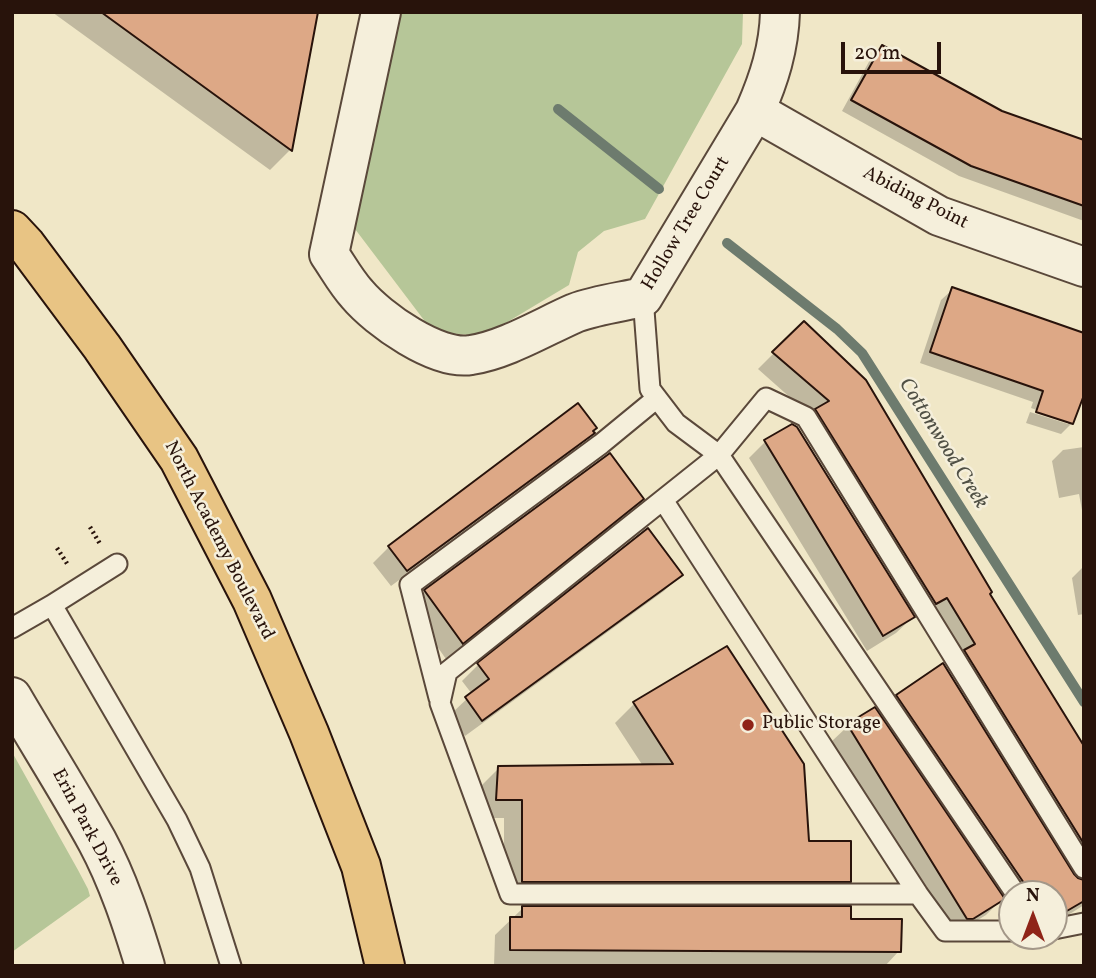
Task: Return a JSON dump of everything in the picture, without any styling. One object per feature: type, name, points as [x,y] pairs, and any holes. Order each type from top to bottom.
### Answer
[{"type":"highway","name":"North Academy Boulevard","points":[[12,230],[102,347],[179,459],[252,600],[309,733],[361,866],[385,966]]},
{"type":"street","name":"Hollow Tree Court","points":[[381,12],[330,254],[357,295],[387,321],[407,335],[439,351],[461,356],[496,348],[579,312],[643,297],[755,111],[766,86],[776,50],[780,12]]},
{"type":"street","name":"Abiding Point","points":[[755,111],[939,216],[1084,267]]},
{"type":"street","name":"Erin Park Drive","points":[[12,697],[97,841],[121,893],[145,966]]},
{"type":"lane","points":[[643,297],[650,389],[676,423],[719,455],[1007,880]]},
{"type":"lane","points":[[657,398],[601,444],[410,585],[440,703],[510,894],[918,894]]},
{"type":"lane","points":[[440,703],[447,672],[719,455],[766,398],[806,417],[1084,868]]},
{"type":"lane","points":[[663,500],[918,894],[945,931],[998,932]]},
{"type":"lane","points":[[12,628],[117,564]]},
{"type":"lane","points":[[52,605],[177,820],[200,868],[231,966]]},
{"type":"green space","points":[[399,12],[743,12],[742,44],[645,219],[604,231],[578,252],[569,285],[484,336],[433,332],[355,229]]},
{"type":"green space","points":[[12,752],[90,896],[12,952]]},
{"type":"building","points":[[101,12],[318,12],[292,151]]},
{"type":"building","points":[[882,45],[1002,111],[1084,140],[1084,206],[971,166],[851,100]]},
{"type":"building","points":[[952,287],[1084,333],[1084,395],[1073,424],[1036,412],[1043,391],[930,352]]},
{"type":"building","points":[[804,321],[866,380],[992,592],[990,594],[1084,746],[1084,844],[964,650],[975,644],[947,598],[936,604],[815,409],[829,401],[772,352]]},
{"type":"building","points":[[578,403],[597,428],[593,431],[595,433],[407,571],[388,546]]},
{"type":"building","points":[[792,424],[797,427],[915,617],[883,636],[764,440]]},
{"type":"building","points":[[610,453],[644,499],[463,644],[424,590]]},
{"type":"building","points":[[648,528],[683,575],[482,721],[465,697],[489,679],[477,663]]},
{"type":"building","points":[[727,646],[804,764],[809,841],[851,841],[851,882],[522,882],[522,800],[496,800],[498,766],[673,764],[633,702]]},
{"type":"building","points":[[943,663],[1074,874],[1084,880],[1084,901],[1068,910],[1068,880],[1022,880],[896,695]]},
{"type":"building","points":[[875,707],[998,889],[998,903],[973,919],[967,919],[847,724]]},
{"type":"building","points":[[522,906],[851,906],[851,919],[902,919],[901,952],[510,950],[510,917],[522,917]]},
{"type":"waterway","name":"Cottonwood Creek","points":[[558,109],[659,189]]},
{"type":"waterway","name":"Cottonwood Creek","points":[[727,243],[837,329],[862,353],[1084,702]]},
{"type":"place","name":"Public Storage","points":[[748,725]]}]
